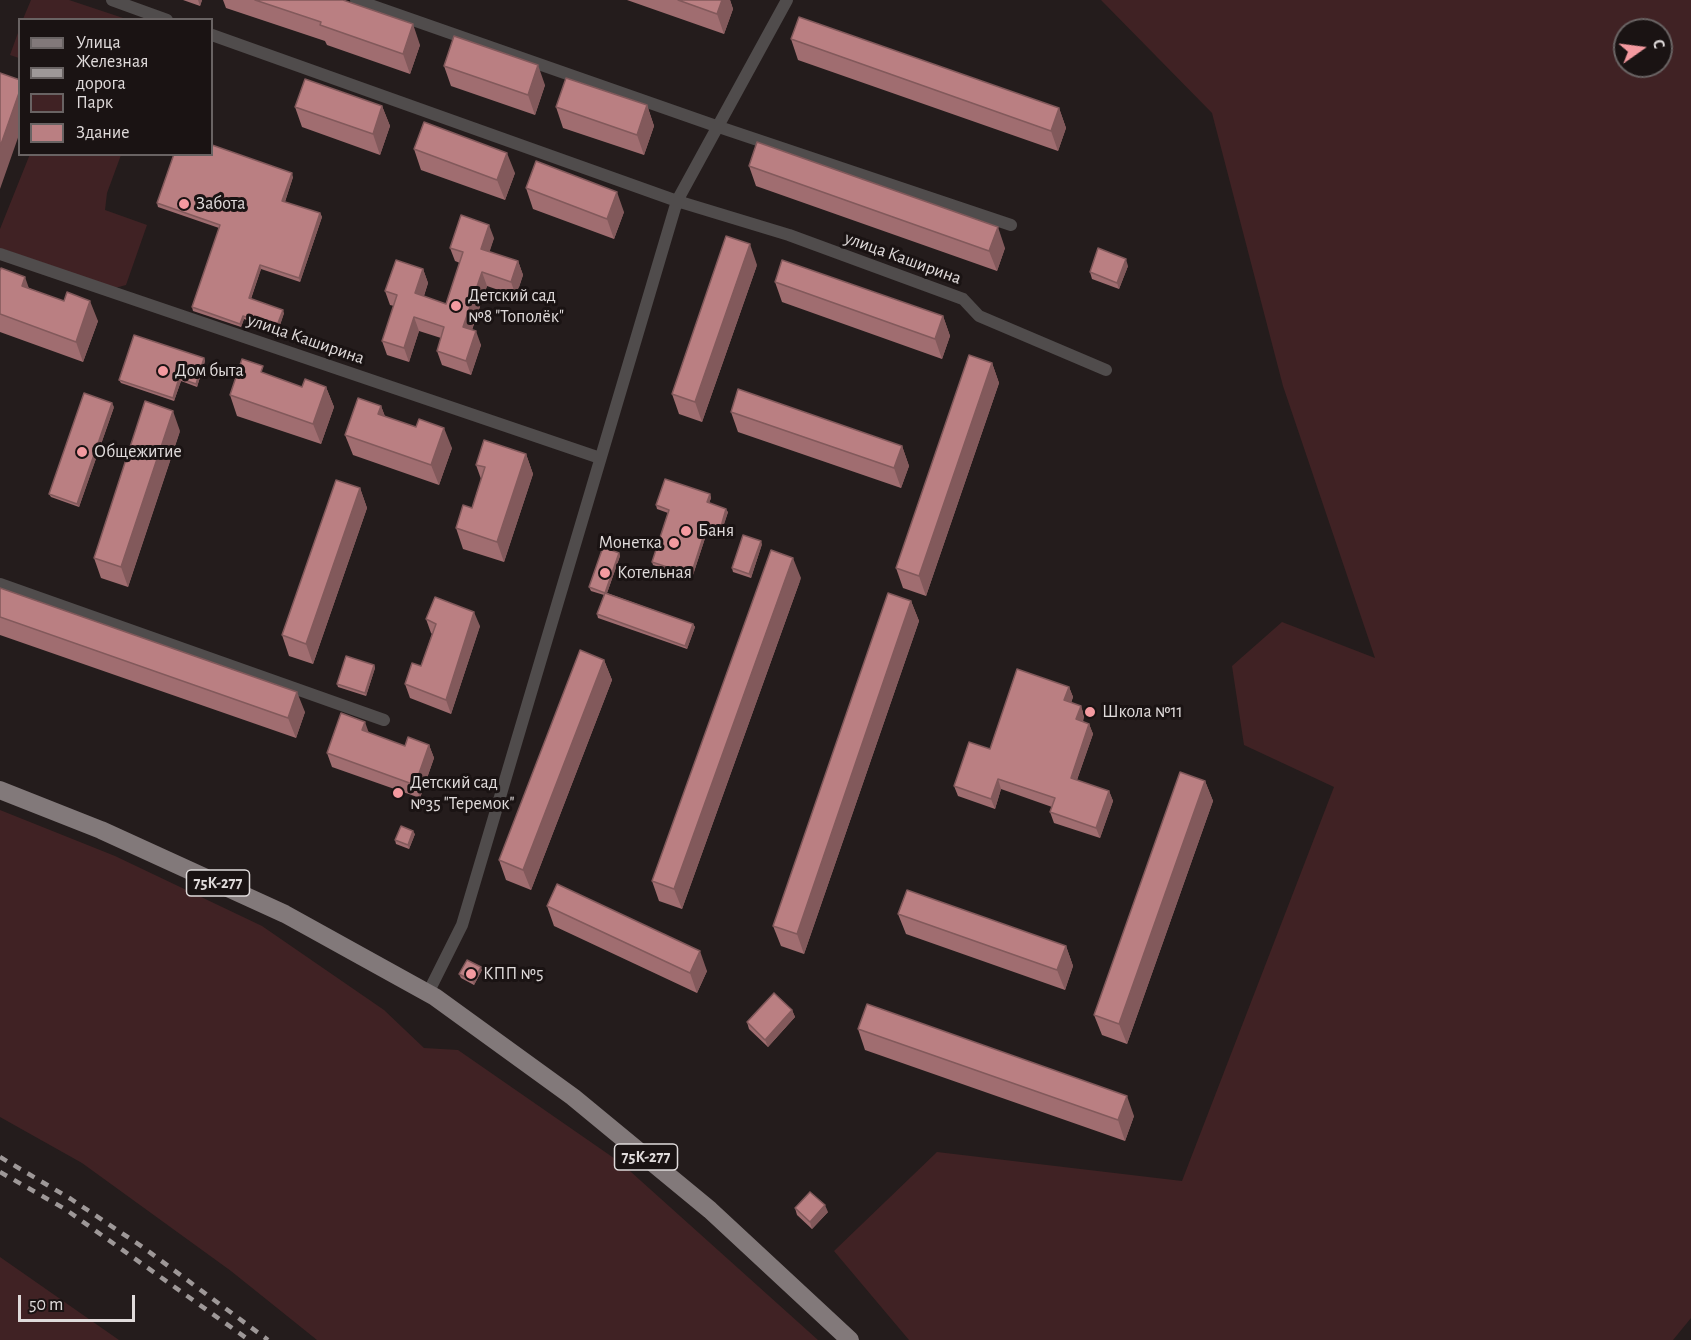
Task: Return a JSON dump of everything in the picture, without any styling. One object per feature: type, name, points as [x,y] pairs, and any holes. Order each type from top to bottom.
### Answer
[{"type":"main road","name":"75К-277","points":[[0,790],[101,830],[285,914],[428,993],[573,1097],[710,1210],[850,1340]]},
{"type":"street","points":[[112,0],[162,18]]},
{"type":"street","points":[[356,0],[716,126],[1011,225]]},
{"type":"street","points":[[428,993],[462,925],[677,201],[787,0]]},
{"type":"street","name":"улица Каширина","points":[[213,35],[677,201],[789,235],[963,299],[979,316],[1106,370]]},
{"type":"street","name":"улица Каширина","points":[[0,254],[600,458]]},
{"type":"street","points":[[0,584],[384,720]]},
{"type":"green space","points":[[31,0],[69,0],[123,18],[23,18]]},
{"type":"green space","points":[[1101,0],[1691,0],[1691,1318],[1673,1340],[909,1340],[834,1251],[937,1152],[1182,1181],[1334,787],[1244,745],[1232,666],[1282,622],[1375,658],[1283,386],[1212,113]]},
{"type":"green space","points":[[18,33],[18,58],[10,55]]},
{"type":"green space","points":[[29,156],[121,156],[107,193],[105,210],[147,225],[126,285],[115,288],[0,248],[0,229]]},
{"type":"green space","points":[[0,810],[115,856],[262,926],[384,1010],[424,1048],[458,1050],[621,1163],[818,1340],[317,1340],[231,1271],[82,1163],[0,1117]]},
{"type":"green space","points":[[0,1257],[119,1340],[0,1340]]},
{"type":"building","points":[[255,0],[343,0],[413,24],[403,54],[320,25],[321,22]]},
{"type":"building","points":[[678,0],[722,0],[717,14]]},
{"type":"building","points":[[799,17],[1059,108],[1051,131],[791,39]]},
{"type":"building","points":[[454,36],[538,65],[528,95],[444,66]]},
{"type":"building","points":[[0,73],[18,79],[18,96],[0,147]]},
{"type":"building","points":[[566,78],[647,105],[637,135],[556,107]]},
{"type":"building","points":[[305,79],[382,106],[373,134],[295,107]]},
{"type":"building","points":[[424,122],[507,153],[497,180],[414,149]]},
{"type":"building","points":[[757,142],[998,227],[989,251],[749,166]]},
{"type":"building","points":[[213,145],[292,173],[282,201],[320,213],[299,278],[260,265],[249,298],[283,310],[276,328],[243,316],[240,324],[192,307],[220,225],[157,203],[173,156],[213,156]]},
{"type":"building","points":[[536,161],[617,192],[607,219],[526,188]]},
{"type":"building","points":[[461,215],[489,225],[481,249],[518,261],[511,282],[482,272],[463,327],[476,331],[466,361],[437,351],[444,327],[414,317],[404,348],[382,341],[397,295],[385,291],[396,260],[423,269],[415,293],[446,304],[463,252],[450,248]]},
{"type":"building","points":[[726,236],[750,244],[695,402],[672,394]]},
{"type":"building","points":[[1098,248],[1126,259],[1117,283],[1090,272]]},
{"type":"building","points":[[782,260],[943,316],[935,339],[775,282]]},
{"type":"building","points":[[1,268],[25,277],[22,286],[64,301],[67,292],[90,301],[76,342],[0,314]]},
{"type":"building","name":"Дом быта","points":[[134,335],[204,358],[196,384],[179,378],[173,398],[119,380]]},
{"type":"building","points":[[969,355],[992,363],[919,576],[896,568]]},
{"type":"building","points":[[242,359],[263,366],[261,372],[302,387],[305,379],[326,387],[313,424],[230,395]]},
{"type":"building","points":[[738,389],[902,446],[894,468],[731,412]]},
{"type":"building","name":"Общежитие","points":[[84,393],[112,403],[77,504],[49,494]]},
{"type":"building","points":[[358,398],[381,406],[378,414],[416,427],[419,419],[444,428],[431,465],[345,435]]},
{"type":"building","points":[[145,401],[173,411],[121,567],[94,558]]},
{"type":"building","points":[[484,440],[526,454],[497,542],[456,528],[463,505],[472,508],[485,467],[476,465]]},
{"type":"building","name":"Баня","points":[[665,479],[710,494],[707,502],[726,509],[720,530],[707,525],[691,575],[652,562],[669,510],[656,505]]},
{"type":"building","points":[[336,480],[360,488],[306,644],[282,635]]},
{"type":"building","points":[[743,535],[761,541],[749,574],[732,568]]},
{"type":"building","name":"Котельная","points":[[603,547],[619,553],[605,593],[589,587]]},
{"type":"building","points":[[771,550],[793,558],[674,889],[652,881]]},
{"type":"building","points":[[0,588],[297,692],[288,718],[0,617]]},
{"type":"building","points":[[605,593],[693,624],[685,646],[597,614]]},
{"type":"building","points":[[888,593],[911,601],[797,934],[773,926]]},
{"type":"building","points":[[435,597],[474,612],[446,700],[405,684],[412,663],[421,666],[436,624],[426,619]]},
{"type":"building","points":[[580,650],[604,660],[523,870],[499,860]]},
{"type":"building","points":[[346,656],[374,665],[365,693],[337,684]]},
{"type":"building","points":[[1017,669],[1069,687],[1064,700],[1081,706],[1076,719],[1089,724],[1071,778],[1109,791],[1096,828],[1050,812],[1055,798],[998,779],[991,799],[954,786],[969,742],[990,749]]},
{"type":"building","points":[[341,713],[365,722],[362,730],[405,746],[408,737],[429,745],[415,785],[327,753]]},
{"type":"building","points":[[1180,772],[1205,781],[1119,1024],[1094,1015]]},
{"type":"building","points":[[401,826],[413,831],[408,845],[395,840]]},
{"type":"building","points":[[557,884],[700,951],[690,973],[547,906]]},
{"type":"building","points":[[907,890],[1066,946],[1057,970],[898,914]]},
{"type":"building","name":"КПП №5","points":[[467,960],[481,967],[473,981],[459,974]]},
{"type":"building","points":[[774,993],[792,1010],[765,1040],[747,1022]]},
{"type":"building","points":[[867,1004],[1127,1096],[1118,1120],[858,1029]]},
{"type":"building","points":[[810,1192],[825,1205],[810,1222],[795,1208]]},
{"type":"railway","points":[[0,1157],[71,1199],[144,1248],[268,1340]]},
{"type":"railway","points":[[0,1172],[65,1209],[249,1340]]},
{"type":"place","name":"Забота","points":[[184,204]]},
{"type":"place","name":"Детский сад №8 \"Тополёк\"","points":[[456,306]]},
{"type":"place","name":"Дом быта","points":[[163,371]]},
{"type":"place","name":"Общежитие","points":[[82,452]]},
{"type":"place","name":"Баня","points":[[686,531]]},
{"type":"place","name":"Монетка","points":[[674,543]]},
{"type":"place","name":"Котельная","points":[[605,573]]},
{"type":"place","name":"Школа №11","points":[[1090,712]]},
{"type":"place","name":"Детский сад №35 \"Теремок\"","points":[[398,793]]},
{"type":"place","name":"КПП №5","points":[[471,974]]}]
